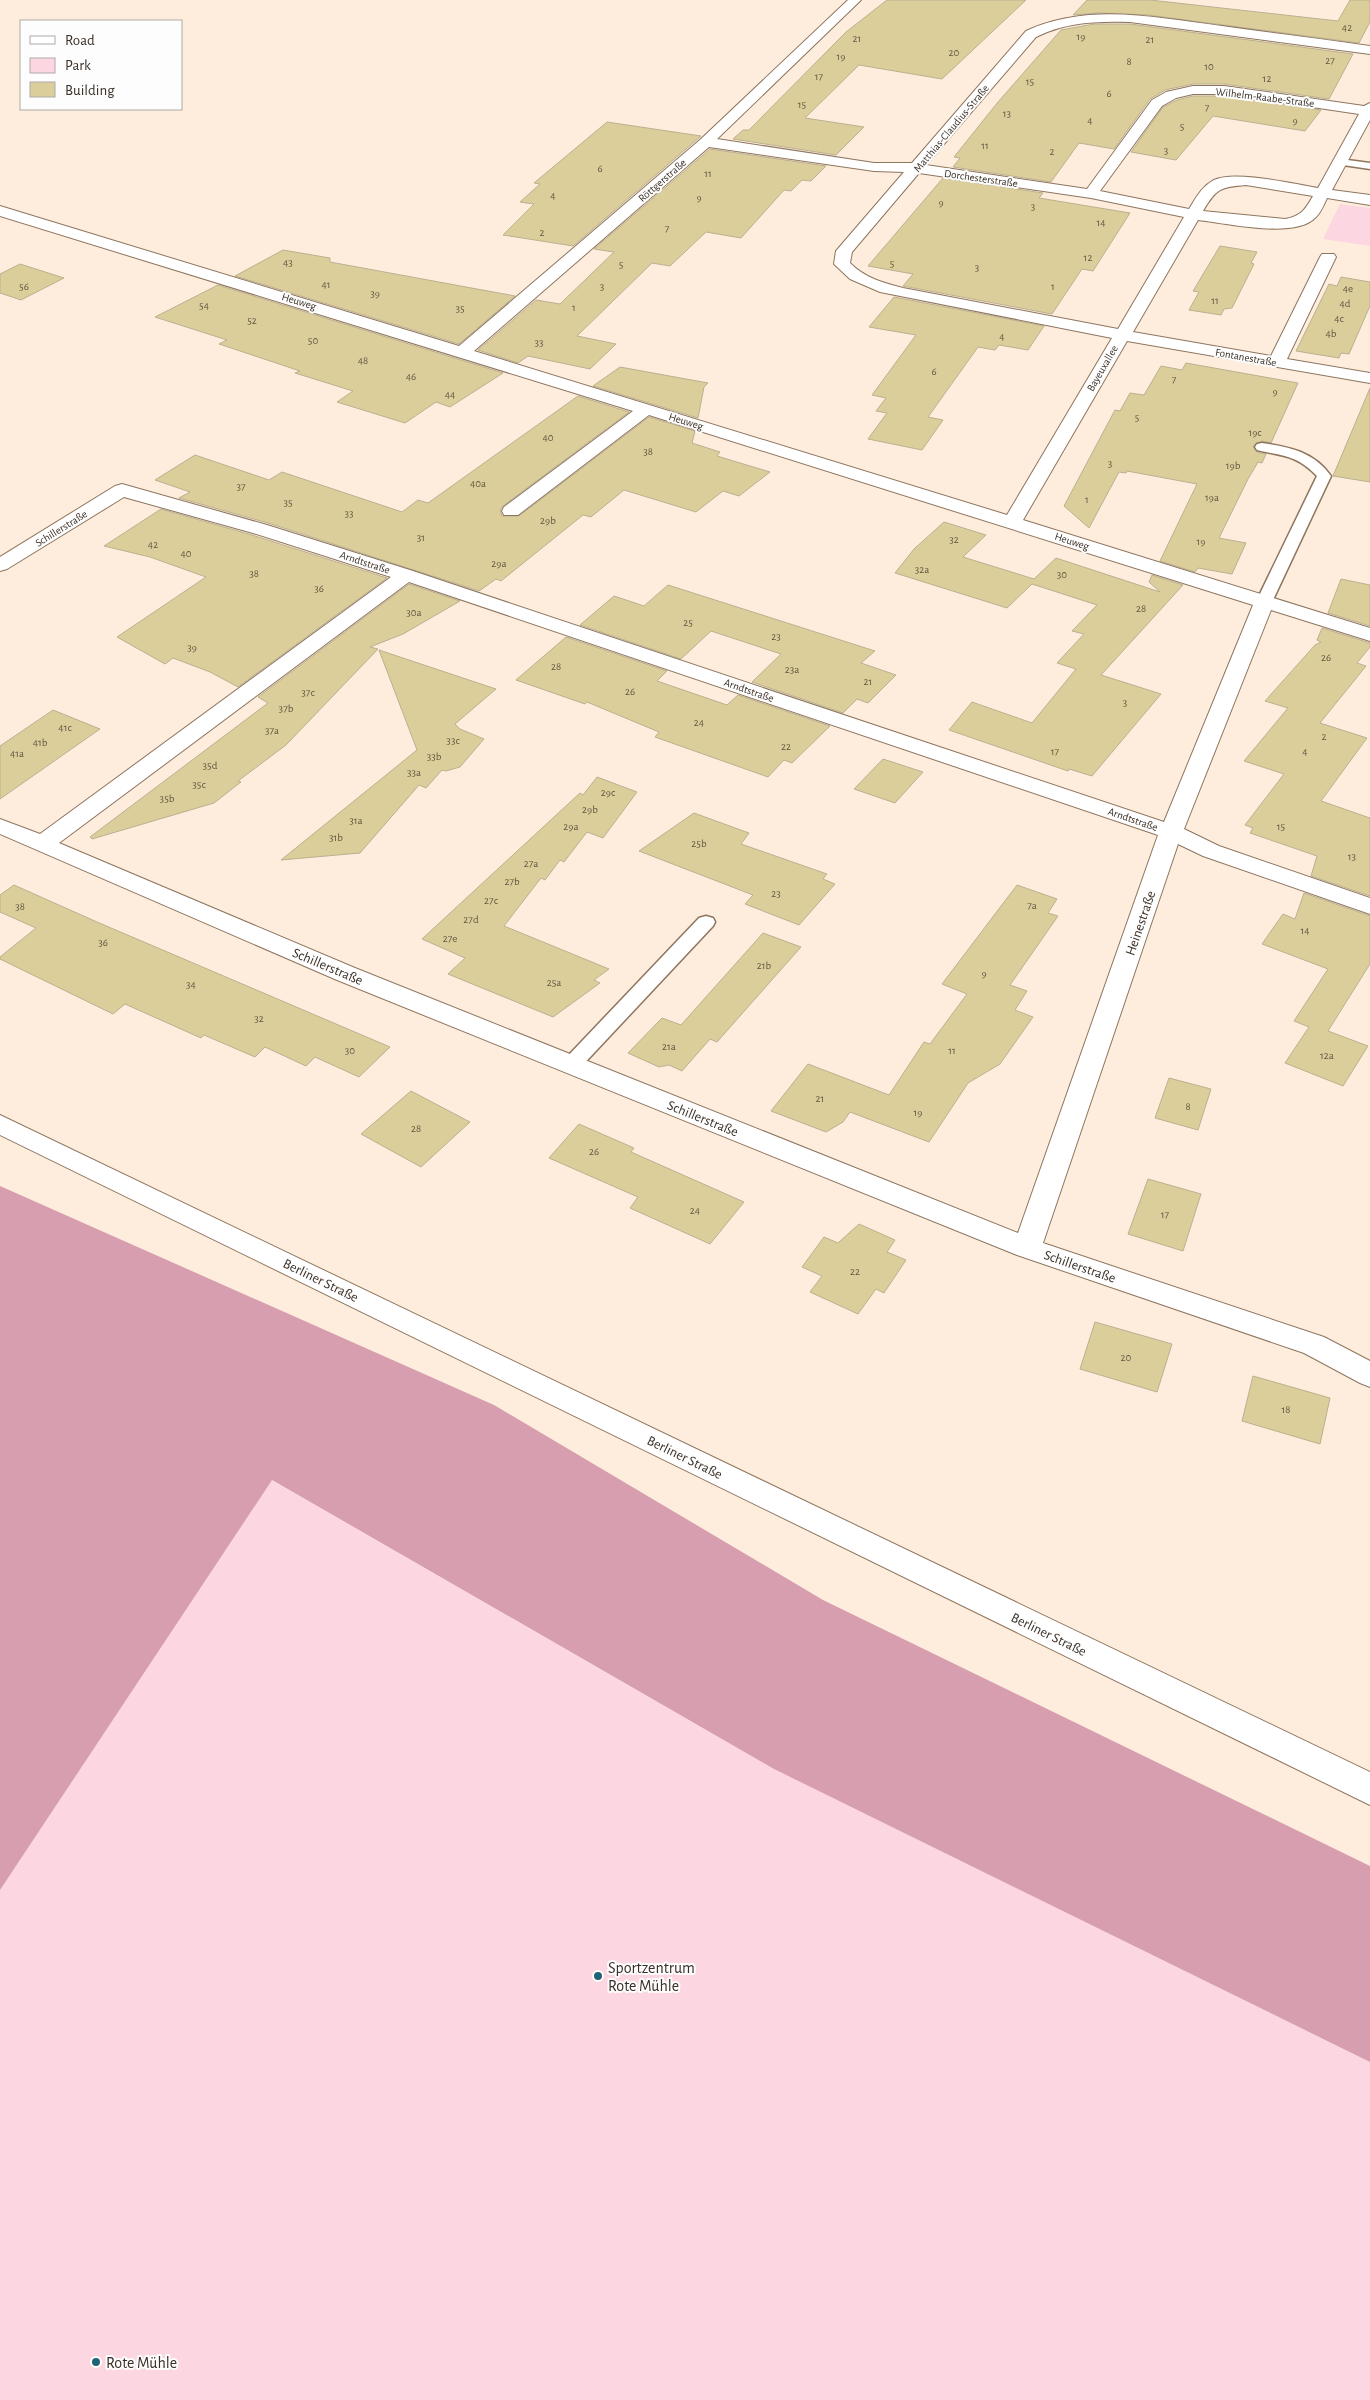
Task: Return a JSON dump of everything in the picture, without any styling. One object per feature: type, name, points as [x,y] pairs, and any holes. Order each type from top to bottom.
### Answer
[{"type":"street","name":"Röttgerstraße","points":[[463,352],[706,142],[855,0]]},
{"type":"street","name":"Matthias-Claudius-Straße","points":[[1121,335],[872,286],[853,276],[842,264],[844,251],[1031,34],[1047,25],[1068,20],[1100,17],[1130,18],[1370,50]]},
{"type":"street","name":"Wilhelm-Raabe-Straße","points":[[1091,194],[1156,103],[1171,95],[1193,90],[1224,90],[1369,110]]},
{"type":"street","points":[[1369,110],[1323,192],[1370,200]]},
{"type":"street","name":"Dorchesterstraße","points":[[706,142],[874,167],[917,168],[1091,194],[1195,215],[1284,224],[1300,221],[1310,215],[1323,192]]},
{"type":"street","name":"Bayeuxallee","points":[[1012,522],[1207,192],[1220,183],[1246,181],[1323,192]]},
{"type":"street","name":"Heuweg","points":[[0,211],[463,352],[1370,635]]},
{"type":"street","points":[[1278,362],[1328,257]]},
{"type":"street","name":"Fontanestraße","points":[[1121,335],[1370,378]]},
{"type":"street","points":[[511,511],[646,409]]},
{"type":"street","name":"Schillerstraße","points":[[0,565],[122,490]]},
{"type":"street","name":"Arndtstraße","points":[[122,490],[260,529],[406,575],[1171,832],[1210,851],[1370,906]]},
{"type":"street","points":[[43,843],[406,575]]},
{"type":"street","name":"Heinestraße","points":[[1027,1248],[1171,832],[1264,602]]},
{"type":"street","name":"Schillerstraße","points":[[0,826],[346,974],[1027,1248],[1314,1345],[1370,1375]]},
{"type":"street","name":"Berliner Straße","points":[[0,1124],[1370,1789]]},
{"type":"lane","points":[[1340,162],[1370,166]]},
{"type":"lane","points":[[1262,447],[1292,452],[1306,457],[1324,476],[1264,602]]},
{"type":"lane","points":[[571,1065],[706,922]]},
{"type":"green space","points":[[1340,204],[1370,208],[1370,246],[1323,239]]},
{"type":"green space","name":"Sportzentrum Rote Mühle","points":[[271,1480],[774,1769],[1370,2062],[1370,2400],[0,2400],[0,1890]]},
{"type":"shaded area","points":[[0,1186],[494,1405],[823,1600],[1370,1866],[1370,2062],[774,1769],[272,1480],[0,1890]]},
{"type":"building","points":[[887,0],[1026,0],[942,79],[859,65],[805,118],[864,127],[836,155],[733,139],[743,130],[749,130],[846,32]]},
{"type":"building","points":[[1087,0],[1150,0],[1338,21],[1350,0],[1370,0],[1370,22],[1359,43],[1148,15],[1099,13],[1073,15]]},
{"type":"building","points":[[1094,24],[1130,24],[1353,54],[1329,99],[1224,84],[1193,84],[1165,90],[1150,99],[1114,149],[1079,143],[1051,182],[953,167],[960,158],[954,157],[998,102],[1061,30]]},
{"type":"building","points":[[1193,96],[1224,96],[1321,110],[1305,131],[1213,116],[1176,160],[1131,152],[1163,107],[1177,100]]},
{"type":"building","points":[[607,122],[701,136],[573,246],[503,235],[534,204],[520,202],[540,184],[534,183]]},
{"type":"building","points":[[710,149],[826,166],[811,181],[802,180],[791,191],[784,190],[741,238],[706,232],[670,266],[652,263],[577,336],[616,344],[590,369],[528,356],[518,363],[478,350],[536,300],[560,304],[614,252],[594,249]]},
{"type":"building","points":[[943,178],[1043,193],[1039,198],[1130,213],[1093,271],[1082,269],[1052,314],[903,286],[913,274],[868,266]]},
{"type":"building","points":[[1220,246],[1257,252],[1251,263],[1254,264],[1232,308],[1224,309],[1221,315],[1189,310],[1199,292],[1193,291]]},
{"type":"building","points":[[283,250],[330,258],[330,262],[515,296],[459,344],[235,276]]},
{"type":"building","points":[[20,264],[64,278],[21,300],[0,293],[0,274]]},
{"type":"building","points":[[1341,277],[1370,282],[1370,306],[1349,354],[1341,353],[1339,358],[1296,351],[1329,284],[1337,286]]},
{"type":"building","points":[[218,285],[503,373],[450,407],[436,402],[405,423],[337,402],[353,391],[295,373],[300,371],[219,344],[227,340],[155,317]]},
{"type":"building","points":[[894,297],[1044,326],[1028,350],[999,345],[995,350],[978,347],[928,417],[943,420],[922,450],[868,439],[887,413],[876,411],[886,398],[872,395],[916,335],[869,327]]},
{"type":"building","points":[[1186,363],[1298,383],[1271,443],[1262,441],[1253,446],[1257,452],[1266,454],[1262,463],[1258,462],[1248,479],[1219,538],[1246,543],[1232,574],[1198,568],[1195,572],[1160,561],[1197,484],[1127,471],[1126,473],[1119,472],[1089,528],[1064,506],[1115,410],[1120,411],[1130,393],[1144,395],[1161,366],[1182,370]]},
{"type":"building","points":[[620,367],[708,383],[704,387],[698,418],[593,386]]},
{"type":"building","points":[[1370,388],[1370,482],[1333,476]]},
{"type":"building","points":[[578,396],[629,412],[503,506],[500,510],[502,516],[519,516],[649,417],[695,431],[692,443],[720,452],[717,456],[770,472],[739,496],[723,491],[696,512],[624,490],[591,517],[583,515],[501,581],[496,579],[479,591],[268,523],[179,498],[190,492],[155,480],[195,455],[269,480],[282,472],[402,512],[418,500],[428,503]]},
{"type":"building","points":[[161,509],[252,535],[387,578],[238,687],[210,672],[173,658],[165,664],[117,637],[206,577],[150,557],[104,546]]},
{"type":"building","points":[[944,522],[986,535],[963,557],[1034,579],[1056,558],[1160,592],[1149,582],[1152,575],[1183,585],[1101,675],[1161,694],[1092,776],[1069,769],[1068,771],[949,730],[972,702],[1032,723],[1076,669],[1057,663],[1084,634],[1072,631],[1097,605],[1032,584],[1007,608],[895,573],[914,549]]},
{"type":"building","points":[[1341,579],[1370,585],[1370,626],[1328,613]]},
{"type":"building","points":[[409,584],[460,601],[403,634],[370,647],[378,649],[286,745],[238,781],[241,782],[214,803],[92,839],[90,837],[268,703],[258,697]]},
{"type":"building","points":[[668,585],[875,651],[861,663],[896,675],[868,703],[857,699],[843,713],[752,682],[781,654],[711,631],[681,659],[580,625],[614,596],[644,606]]},
{"type":"building","points":[[1322,628],[1370,643],[1370,647],[1357,663],[1366,666],[1320,723],[1367,738],[1321,801],[1370,818],[1370,896],[1311,876],[1317,856],[1250,833],[1253,828],[1245,825],[1284,774],[1244,761],[1288,708],[1265,701],[1315,645],[1321,642],[1317,640]]},
{"type":"building","points":[[566,637],[667,671],[657,681],[727,705],[738,695],[830,726],[792,763],[784,760],[768,777],[655,737],[659,732],[587,702],[585,704],[516,680]]},
{"type":"building","points":[[379,650],[496,689],[455,724],[460,729],[484,739],[460,767],[446,771],[442,770],[426,788],[419,785],[360,853],[281,860],[417,750]]},
{"type":"building","points":[[53,710],[100,729],[0,799],[0,746]]},
{"type":"building","points":[[883,759],[923,772],[895,803],[854,789]]},
{"type":"building","points":[[597,777],[637,792],[603,838],[587,832],[564,862],[560,860],[545,880],[541,878],[504,926],[609,969],[594,980],[600,983],[553,1017],[448,974],[465,958],[422,939],[580,793],[583,795]]},
{"type":"building","points":[[694,813],[749,833],[741,844],[827,874],[823,879],[835,884],[799,925],[745,904],[753,895],[639,851]]},
{"type":"building","points":[[14,885],[390,1047],[359,1077],[315,1057],[306,1066],[265,1047],[255,1057],[204,1035],[201,1038],[125,1004],[113,1014],[0,959],[0,957],[36,928],[0,912],[0,895]]},
{"type":"building","points":[[1017,885],[1057,899],[1048,913],[1058,916],[1010,985],[1027,991],[1015,1010],[1033,1017],[1000,1064],[968,1083],[929,1142],[850,1112],[843,1122],[826,1132],[771,1111],[808,1064],[889,1095],[924,1042],[930,1044],[967,994],[942,984]]},
{"type":"building","points":[[1304,893],[1370,916],[1370,964],[1328,1031],[1368,1046],[1343,1086],[1285,1063],[1309,1027],[1294,1021],[1328,969],[1262,944],[1283,914],[1295,919]]},
{"type":"building","points":[[763,933],[801,947],[717,1042],[710,1039],[682,1071],[669,1065],[659,1067],[628,1053],[662,1018],[681,1025]]},
{"type":"building","points":[[1169,1078],[1211,1089],[1198,1130],[1155,1118]]},
{"type":"building","points":[[411,1091],[470,1122],[421,1167],[361,1134]]},
{"type":"building","points":[[579,1124],[634,1148],[631,1152],[744,1202],[710,1244],[630,1208],[638,1197],[549,1158]]},
{"type":"building","points":[[1148,1179],[1201,1194],[1183,1251],[1128,1234]]},
{"type":"building","points":[[859,1224],[895,1240],[887,1252],[906,1260],[884,1293],[876,1289],[858,1314],[810,1292],[822,1276],[802,1267],[824,1237],[838,1243]]},
{"type":"building","points":[[1095,1322],[1172,1344],[1157,1392],[1080,1369]]},
{"type":"building","points":[[1253,1376],[1330,1398],[1320,1444],[1242,1421]]},
{"type":"place","name":"Sportzentrum Rote Mühle","points":[[598,1976]]},
{"type":"place","name":"Rote Mühle","points":[[96,2362]]}]
